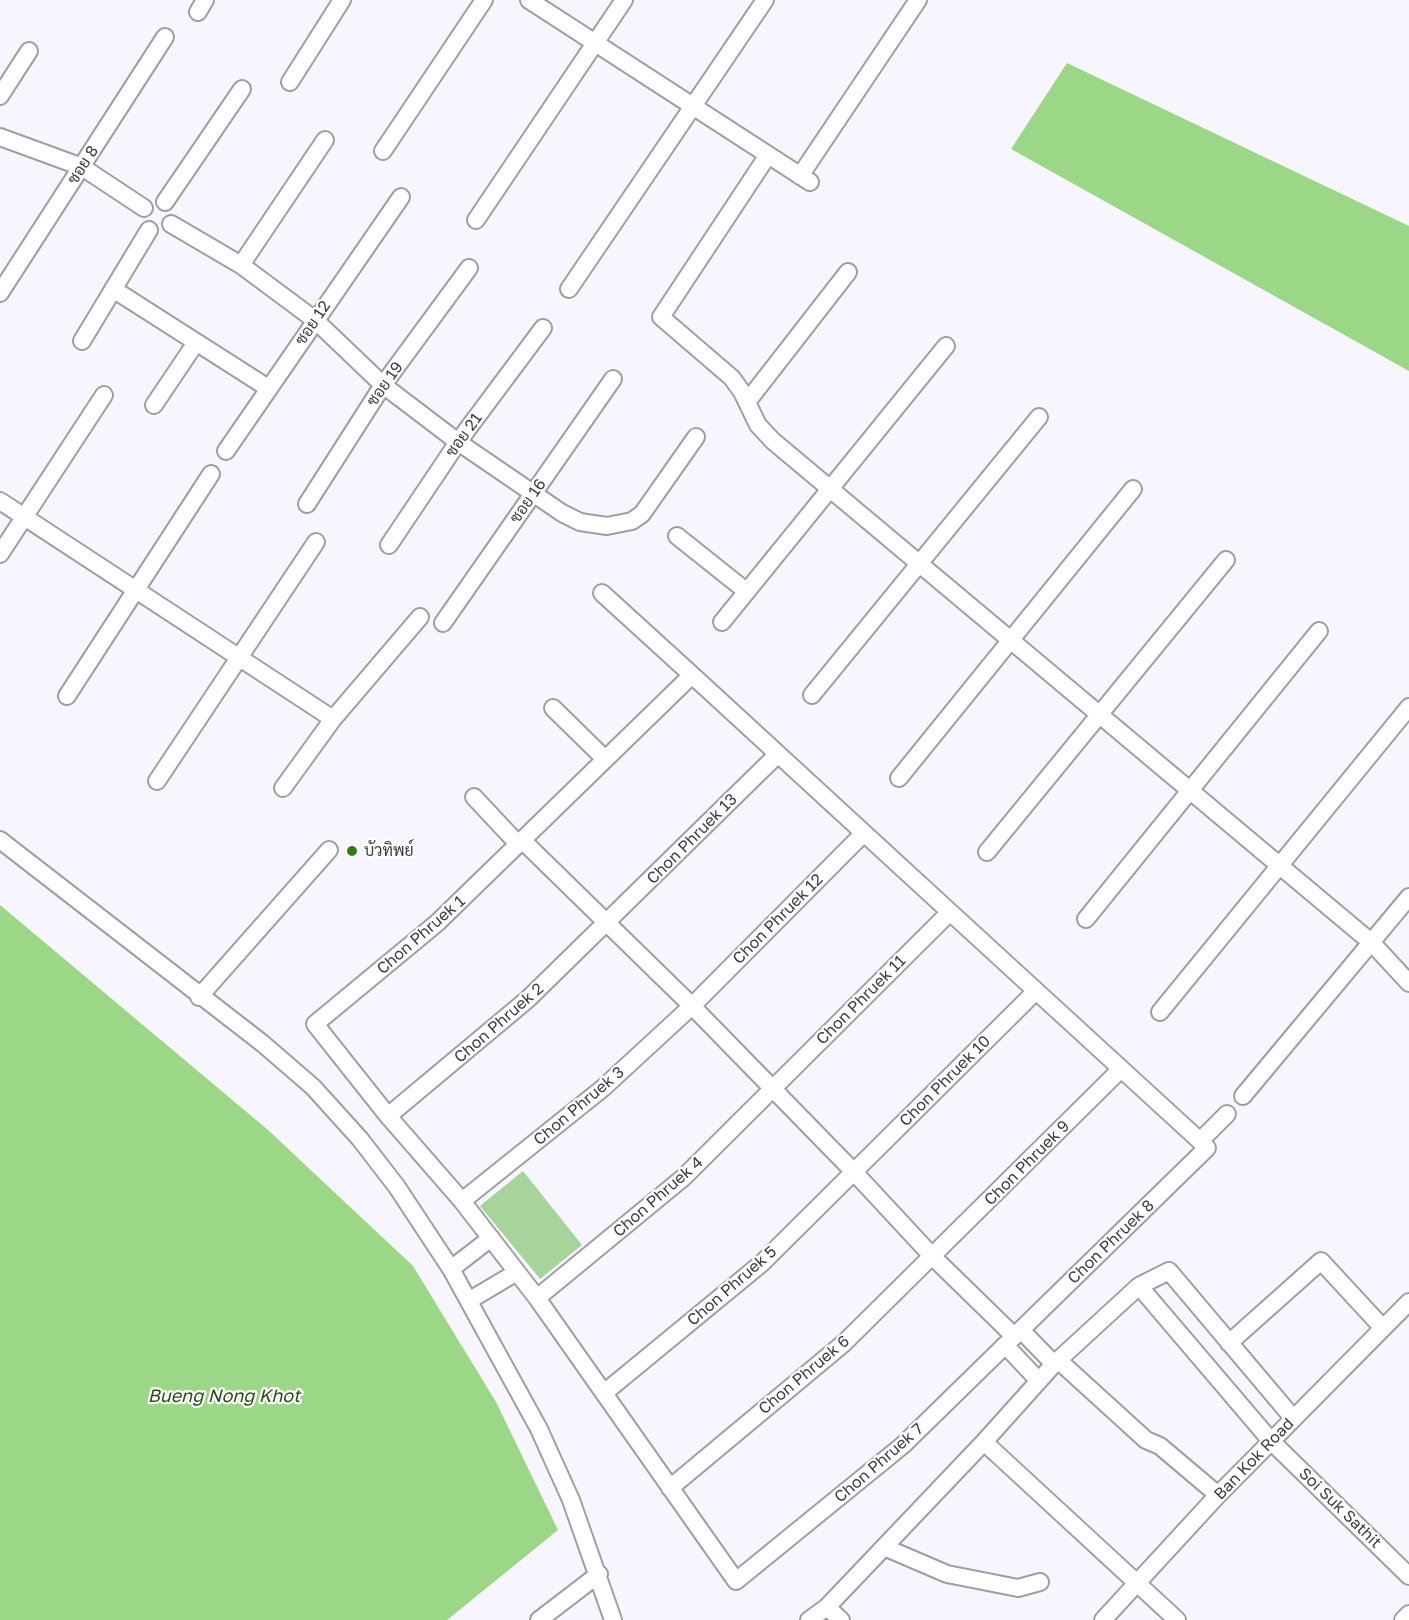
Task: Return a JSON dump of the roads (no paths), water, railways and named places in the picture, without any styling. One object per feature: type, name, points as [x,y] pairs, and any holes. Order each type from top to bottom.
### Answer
[{"type":"street","points":[[290,82],[342,0]]},
{"type":"street","points":[[383,151],[484,0]]},
{"type":"street","points":[[529,0],[805,179],[918,0]]},
{"type":"street","points":[[476,220],[624,0]]},
{"type":"street","points":[[569,289],[765,0]]},
{"type":"street","name":"ซอย 8","points":[[0,293],[165,37]]},
{"type":"street","points":[[0,96],[29,51]]},
{"type":"street","points":[[165,202],[242,88]]},
{"type":"street","points":[[0,137],[82,167],[144,208]]},
{"type":"street","points":[[241,265],[325,140]]},
{"type":"street","points":[[768,155],[661,317],[722,368],[738,386],[761,430],[1372,943],[1409,983]]},
{"type":"street","name":"ซอย 12","points":[[226,451],[401,196]]},
{"type":"street","points":[[149,230],[142,220],[144,208],[153,201],[165,202]]},
{"type":"street","points":[[165,202],[172,212],[171,224]]},
{"type":"street","points":[[171,224],[241,265],[315,320],[383,385],[458,442],[562,513],[594,525],[619,525],[632,521],[642,514],[696,437]]},
{"type":"street","points":[[149,230],[161,231],[171,224]]},
{"type":"street","points":[[82,341],[149,230]]},
{"type":"street","name":"ซอย 19","points":[[307,504],[383,385],[469,268]]},
{"type":"street","points":[[747,402],[848,272]]},
{"type":"street","points":[[113,289],[195,344],[268,388]]},
{"type":"street","name":"ซอย 21","points":[[389,545],[458,442],[543,328]]},
{"type":"street","points":[[154,405],[195,344]]},
{"type":"street","points":[[722,622],[946,346]]},
{"type":"street","name":"ซอย 16","points":[[443,623],[613,379]]},
{"type":"street","points":[[0,554],[104,395]]},
{"type":"street","points":[[812,695],[1039,417]]},
{"type":"street","points":[[67,696],[211,474]]},
{"type":"street","points":[[899,778],[1133,489]]},
{"type":"street","points":[[0,501],[333,719]]},
{"type":"street","points":[[677,536],[746,591]]},
{"type":"street","points":[[157,781],[241,658],[316,542]]},
{"type":"street","points":[[987,852],[1226,560]]},
{"type":"street","points":[[602,593],[1204,1145]]},
{"type":"street","points":[[283,788],[333,719],[420,617]]},
{"type":"street","points":[[1086,919],[1319,631]]},
{"type":"street","name":"Chon Phruek 1","points":[[388,1116],[315,1024],[438,923],[692,675]]},
{"type":"street","points":[[1160,1012],[1281,867],[1409,707]]},
{"type":"street","points":[[553,708],[604,759]]},
{"type":"street","name":"Chon Phruek 13","points":[[606,925],[778,754]]},
{"type":"street","points":[[474,797],[692,1006],[854,1172],[932,1256],[1014,1337],[1056,1362],[1146,1440],[1160,1446],[1218,1496]]},
{"type":"street","name":"Chon Phruek 12","points":[[692,1006],[864,833]]},
{"type":"street","points":[[0,840],[199,997],[262,1043],[313,1087],[379,1163],[470,1300],[539,1429],[571,1500],[599,1574],[613,1620]]},
{"type":"street","points":[[199,997],[329,850]]},
{"type":"street","points":[[1243,1096],[1409,897]]},
{"type":"street","name":"Chon Phruek 11","points":[[772,1089],[950,912]]},
{"type":"street","name":"Chon Phruek 2","points":[[388,1116],[528,999],[606,925]]},
{"type":"street","name":"Chon Phruek 10","points":[[854,1172],[1036,991]]},
{"type":"street","name":"Chon Phruek 3","points":[[462,1201],[603,1088],[692,1006]]},
{"type":"street","name":"Chon Phruek 9","points":[[932,1256],[1122,1070]]},
{"type":"street","name":"Chon Phruek 4","points":[[537,1298],[684,1177],[772,1089]]},
{"type":"street","name":"Chon Phruek 8","points":[[1014,1337],[1204,1145],[1227,1114]]},
{"type":"street","points":[[388,1116],[462,1201],[537,1298],[670,1488]]},
{"type":"street","name":"Chon Phruek 5","points":[[604,1393],[762,1263],[854,1172]]},
{"type":"street","points":[[451,1269],[491,1238]]},
{"type":"street","name":"Chon Phruek 6","points":[[670,1488],[844,1343],[932,1256]]},
{"type":"street","points":[[1229,1343],[1321,1261],[1382,1327]]},
{"type":"street","points":[[808,1620],[827,1607],[984,1442],[1056,1362],[1139,1286],[1169,1271],[1293,1418]]},
{"type":"street","points":[[470,1300],[517,1272]]},
{"type":"street","name":"Soi Suk Sathit","points":[[1139,1286],[1271,1441],[1409,1576]]},
{"type":"street","name":"Ban Kok Road","points":[[1103,1620],[1293,1418],[1409,1302]]},
{"type":"street","points":[[1014,1337],[1039,1381]]},
{"type":"street","name":"Chon Phruek 7","points":[[670,1488],[736,1581],[903,1445],[1014,1337]]},
{"type":"street","points":[[984,1442],[1176,1620]]},
{"type":"street","points":[[884,1547],[948,1574],[1018,1588],[1040,1581]]},
{"type":"street","points":[[539,1620],[599,1574]]},
{"type":"street","points":[[827,1607],[841,1620]]},
{"type":"street","points":[[1403,1620],[1409,1614]]},
{"type":"water","points":[[1067,63],[1409,226],[1409,371],[1011,149]]},
{"type":"water","name":"Bueng Nong Khot","points":[[0,905],[268,1130],[413,1266],[496,1402],[558,1530],[447,1620],[0,1620]]},
{"type":"place","name":"บัวทิพย์","points":[[352,851]]}]
